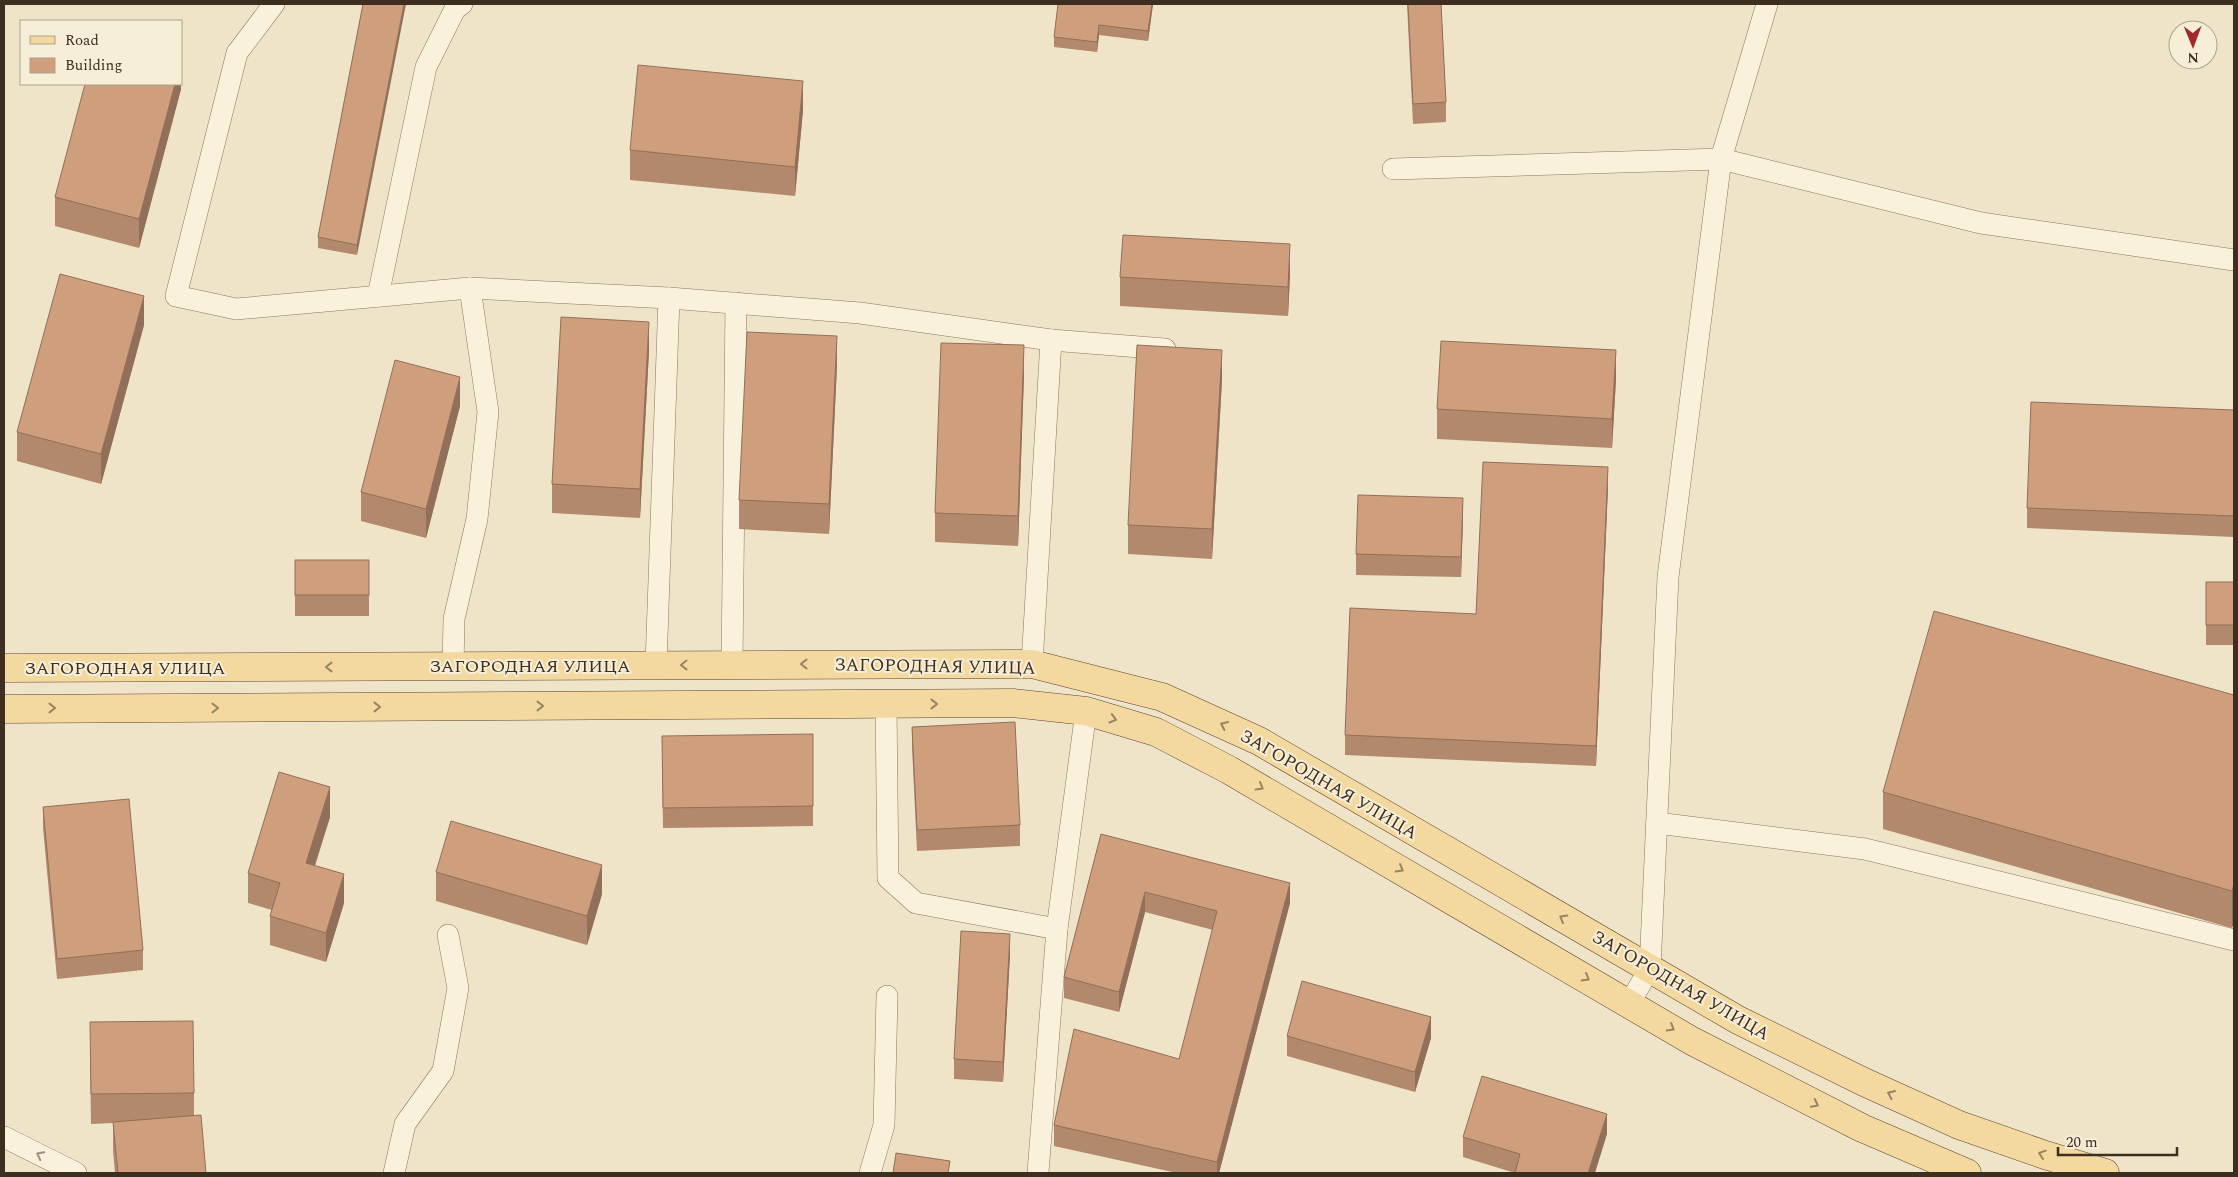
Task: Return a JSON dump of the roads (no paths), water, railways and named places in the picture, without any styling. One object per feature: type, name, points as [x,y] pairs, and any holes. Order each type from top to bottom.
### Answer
[{"type":"main road","name":"ЗАГОРОДНАЯ УЛИЦА","points":[[4,668],[1032,664],[1162,697],[1259,741],[1738,1020],[1864,1082],[1959,1124],[2044,1155],[2105,1173]]},
{"type":"main road","name":"ЗАГОРОДНАЯ УЛИЦА","points":[[4,709],[1014,703],[1086,711],[1156,732],[1229,770],[1692,1041],[1862,1128],[1967,1173]]},
{"type":"lane","points":[[274,4],[237,53],[176,296],[236,309],[470,288],[669,298],[860,313],[1051,340],[1181,350]]},
{"type":"lane","points":[[378,296],[426,67],[455,9],[462,4]]},
{"type":"lane","points":[[1629,1004],[1650,968],[1668,577],[1721,159],[1767,4]]},
{"type":"lane","points":[[1393,169],[1721,159],[1981,223],[2234,260]]},
{"type":"lane","points":[[454,666],[454,619],[477,519],[488,412],[470,288]]},
{"type":"lane","points":[[656,665],[669,298]]},
{"type":"lane","points":[[732,665],[736,303]]},
{"type":"lane","points":[[1032,664],[1051,340]]},
{"type":"lane","points":[[886,704],[888,878],[916,903],[1057,929]]},
{"type":"lane","points":[[1038,1173],[1057,929],[1086,711]]},
{"type":"lane","points":[[1657,822],[1865,849],[2234,940]]},
{"type":"lane","points":[[394,1173],[405,1124],[443,1071],[458,988],[448,935]]},
{"type":"lane","points":[[870,1173],[884,1125],[887,996]]},
{"type":"lane","points":[[4,1137],[76,1173]]}]
